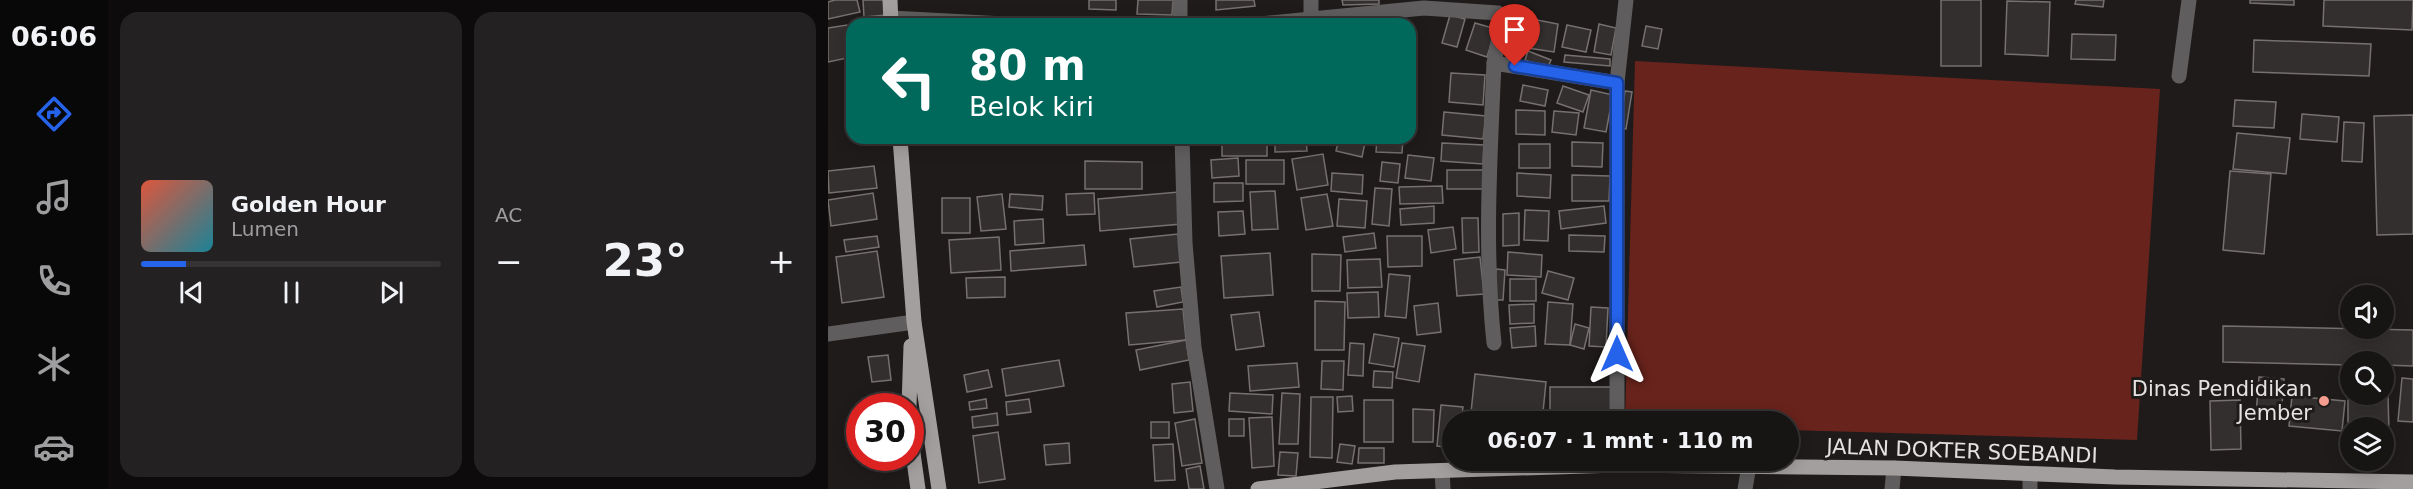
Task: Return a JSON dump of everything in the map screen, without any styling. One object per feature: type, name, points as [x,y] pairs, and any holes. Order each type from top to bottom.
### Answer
[{"type":"main road","points":[[890,0],[891,18]]},
{"type":"main road","points":[[900,144],[914,322],[939,489]]},
{"type":"main road","points":[[909,393],[914,322]]},
{"type":"main road","name":"JALAN DOKTER SOEBANDI","points":[[1799,467],[1894,468],[2030,482],[2232,484],[2413,482]]},
{"type":"main road","points":[[915,471],[918,489]]},
{"type":"main road","name":"JALAN DOKTER SOEBANDI","points":[[1258,489],[1395,472],[1442,471]]},
{"type":"street","points":[[1180,0],[1180,18]]},
{"type":"street","points":[[1311,0],[1311,18],[1424,4],[1501,15],[1494,63],[1488,199],[1488,290],[1494,343]]},
{"type":"street","points":[[1617,411],[1617,83],[1626,0]]},
{"type":"street","points":[[2179,76],[2189,0]]},
{"type":"street","points":[[1494,63],[1617,83]]},
{"type":"street","points":[[1182,144],[1185,243],[1194,347],[1217,489]]},
{"type":"street","points":[[828,334],[914,322]]},
{"type":"street","points":[[1892,489],[1894,468]]},
{"type":"street","points":[[1442,471],[1443,489]]},
{"type":"street","points":[[1745,489],[1748,471]]},
{"type":"shaded area","points":[[1635,61],[2160,89],[2137,440],[1799,430],[1799,411],[1625,411]]},
{"type":"building","points":[[857,0],[860,12],[828,19],[828,2]]},
{"type":"building","points":[[863,0],[885,0],[886,15],[864,17]]},
{"type":"building","points":[[1089,0],[1116,0],[1116,10],[1089,9]]},
{"type":"building","points":[[1138,0],[1173,0],[1172,15],[1137,14]]},
{"type":"building","points":[[1216,0],[1254,0],[1255,6],[1216,10]]},
{"type":"building","points":[[1342,0],[1379,0],[1379,4],[1343,5]]},
{"type":"building","points":[[1941,0],[1981,0],[1981,66],[1941,66]]},
{"type":"building","points":[[2076,0],[2104,0],[2103,7],[2075,4]]},
{"type":"building","points":[[2250,0],[2294,0],[2294,5],[2250,3]]},
{"type":"building","points":[[2324,0],[2413,0],[2412,30],[2323,26]]},
{"type":"building","points":[[2007,1],[2050,2],[2048,56],[2005,54]]},
{"type":"building","points":[[1450,15],[1465,19],[1457,47],[1442,43]]},
{"type":"building","points":[[1532,19],[1558,24],[1554,52],[1528,48]]},
{"type":"building","points":[[1475,23],[1496,29],[1487,57],[1466,50]]},
{"type":"building","points":[[1599,24],[1616,28],[1611,55],[1594,52]]},
{"type":"building","points":[[846,25],[846,58],[828,62],[828,28]]},
{"type":"building","points":[[1567,25],[1591,30],[1586,52],[1562,47]]},
{"type":"building","points":[[1646,26],[1662,29],[1658,49],[1642,46]]},
{"type":"building","points":[[2072,34],[2116,35],[2115,60],[2071,59]]},
{"type":"building","points":[[2254,40],[2371,44],[2369,76],[2253,72]]},
{"type":"building","points":[[1528,51],[1551,60],[1547,69],[1525,60]]},
{"type":"building","points":[[1565,55],[1610,59],[1610,66],[1564,62]]},
{"type":"building","points":[[1451,73],[1485,75],[1483,105],[1449,102]]},
{"type":"building","points":[[1523,85],[1548,90],[1545,106],[1520,101]]},
{"type":"building","points":[[1563,86],[1589,95],[1583,112],[1557,103]]},
{"type":"building","points":[[1591,90],[1613,95],[1606,132],[1584,128]]},
{"type":"building","points":[[1625,91],[1632,92],[1626,129],[1620,128]]},
{"type":"building","points":[[2235,100],[2276,102],[2274,128],[2233,126]]},
{"type":"building","points":[[1516,110],[1545,111],[1545,135],[1516,134]]},
{"type":"building","points":[[1554,111],[1579,113],[1576,135],[1552,132]]},
{"type":"building","points":[[1444,112],[1486,116],[1483,139],[1442,135]]},
{"type":"building","points":[[2302,114],[2339,117],[2337,142],[2300,139]]},
{"type":"building","points":[[2413,115],[2413,234],[2377,235],[2374,116]]},
{"type":"building","points":[[2344,122],[2364,123],[2362,162],[2342,161]]},
{"type":"building","points":[[2237,133],[2290,138],[2286,174],[2233,169]]},
{"type":"building","points":[[1572,142],[1603,143],[1602,167],[1572,166]]},
{"type":"building","points":[[1442,143],[1484,145],[1483,164],[1441,161]]},
{"type":"building","points":[[1222,144],[1267,144],[1267,156],[1222,156]]},
{"type":"building","points":[[1275,144],[1306,144],[1307,151],[1275,152]]},
{"type":"building","points":[[1338,144],[1365,144],[1362,157],[1336,151]]},
{"type":"building","points":[[1377,144],[1403,144],[1402,153],[1376,152]]},
{"type":"building","points":[[1519,144],[1550,144],[1550,168],[1519,168]]},
{"type":"building","points":[[1323,154],[1328,185],[1297,190],[1292,159]]},
{"type":"building","points":[[1408,155],[1434,158],[1431,181],[1405,178]]},
{"type":"building","points":[[1238,158],[1239,176],[1212,178],[1211,160]]},
{"type":"building","points":[[1246,160],[1284,160],[1284,184],[1246,184]]},
{"type":"building","points":[[1085,161],[1142,162],[1142,189],[1085,189]]},
{"type":"building","points":[[1382,162],[1400,164],[1398,183],[1380,181]]},
{"type":"building","points":[[874,166],[877,188],[829,193],[828,171]]},
{"type":"building","points":[[1447,170],[1483,170],[1483,189],[1447,189]]},
{"type":"building","points":[[2230,171],[2271,174],[2264,254],[2223,250]]},
{"type":"building","points":[[1332,173],[1363,175],[1362,194],[1331,191]]},
{"type":"building","points":[[1517,173],[1551,175],[1550,198],[1517,196]]},
{"type":"building","points":[[1572,175],[1610,176],[1609,201],[1572,201]]},
{"type":"building","points":[[1214,183],[1243,183],[1243,201],[1214,202]]},
{"type":"building","points":[[1442,186],[1443,203],[1400,204],[1399,187]]},
{"type":"building","points":[[1375,188],[1392,189],[1389,226],[1372,224]]},
{"type":"building","points":[[1275,191],[1278,229],[1252,230],[1250,192]]},
{"type":"building","points":[[1179,192],[1182,224],[1100,231],[1098,199]]},
{"type":"building","points":[[873,193],[877,219],[831,226],[828,200]]},
{"type":"building","points":[[1094,193],[1095,214],[1067,215],[1066,194]]},
{"type":"building","points":[[1002,194],[1006,229],[981,231],[977,197]]},
{"type":"building","points":[[1010,194],[1043,196],[1042,210],[1009,207]]},
{"type":"building","points":[[1327,194],[1333,226],[1306,230],[1301,198]]},
{"type":"building","points":[[942,198],[970,198],[970,233],[942,233]]},
{"type":"building","points":[[1339,199],[1367,201],[1365,228],[1337,226]]},
{"type":"building","points":[[1434,206],[1434,223],[1401,225],[1400,209]]},
{"type":"building","points":[[1604,206],[1606,223],[1561,229],[1559,211]]},
{"type":"building","points":[[1525,210],[1549,211],[1548,241],[1524,240]]},
{"type":"building","points":[[1243,211],[1245,234],[1219,236],[1218,212]]},
{"type":"building","points":[[1519,213],[1519,245],[1503,246],[1503,214]]},
{"type":"building","points":[[1462,218],[1478,218],[1479,252],[1463,253]]},
{"type":"building","points":[[1043,219],[1044,243],[1015,245],[1014,221]]},
{"type":"building","points":[[1453,227],[1456,249],[1431,253],[1428,230]]},
{"type":"building","points":[[1374,233],[1376,248],[1345,252],[1343,237]]},
{"type":"building","points":[[1178,234],[1181,262],[1134,267],[1130,239]]},
{"type":"building","points":[[1569,235],[1605,236],[1604,252],[1569,251]]},
{"type":"building","points":[[877,236],[879,247],[846,252],[844,240]]},
{"type":"building","points":[[1387,236],[1422,236],[1422,266],[1388,267]]},
{"type":"building","points":[[999,237],[1001,270],[951,273],[949,240]]},
{"type":"building","points":[[1084,245],[1086,265],[1011,271],[1010,251]]},
{"type":"building","points":[[877,251],[884,297],[842,303],[836,257]]},
{"type":"building","points":[[1508,252],[1542,255],[1541,277],[1507,275]]},
{"type":"building","points":[[1270,253],[1273,295],[1224,298],[1221,256]]},
{"type":"building","points":[[1312,254],[1341,255],[1340,291],[1312,291]]},
{"type":"building","points":[[1480,257],[1484,294],[1457,296],[1454,260]]},
{"type":"building","points":[[1380,259],[1382,287],[1348,288],[1347,260]]},
{"type":"building","points":[[1496,269],[1505,270],[1503,300],[1494,300]]},
{"type":"building","points":[[1548,271],[1574,278],[1568,300],[1542,293]]},
{"type":"building","points":[[1389,274],[1410,276],[1406,318],[1385,316]]},
{"type":"building","points":[[1005,277],[1005,297],[967,298],[966,278]]},
{"type":"building","points":[[1510,279],[1536,279],[1536,301],[1510,301]]},
{"type":"building","points":[[1181,287],[1183,302],[1157,307],[1154,291]]},
{"type":"building","points":[[1378,292],[1379,317],[1348,318],[1347,293]]},
{"type":"building","points":[[1315,301],[1345,302],[1344,350],[1315,350]]},
{"type":"building","points":[[1548,302],[1573,304],[1570,345],[1545,344]]},
{"type":"building","points":[[1438,303],[1441,332],[1417,335],[1414,306]]},
{"type":"building","points":[[1534,304],[1534,323],[1510,324],[1509,305]]},
{"type":"building","points":[[1591,307],[1608,308],[1606,347],[1589,346]]},
{"type":"building","points":[[1183,309],[1186,340],[1129,345],[1126,313]]},
{"type":"building","points":[[1259,312],[1264,346],[1236,350],[1231,315]]},
{"type":"building","points":[[1575,324],[1589,328],[1584,349],[1570,345]]},
{"type":"building","points":[[1535,326],[1536,346],[1512,348],[1510,328]]},
{"type":"building","points":[[2223,326],[2340,328],[2340,339],[2394,339],[2394,330],[2413,330],[2413,366],[2394,365],[2394,351],[2340,351],[2340,365],[2223,362]]},
{"type":"building","points":[[1374,334],[1399,338],[1394,367],[1369,363]]},
{"type":"building","points":[[1186,340],[1189,360],[1140,370],[1136,350]]},
{"type":"building","points":[[1350,343],[1364,344],[1363,376],[1348,375]]},
{"type":"building","points":[[1402,343],[1425,346],[1419,382],[1396,378]]},
{"type":"building","points":[[888,355],[891,380],[872,382],[868,357]]},
{"type":"building","points":[[1059,360],[1064,386],[1006,396],[1002,369]]},
{"type":"building","points":[[1322,361],[1344,361],[1343,390],[1321,389]]},
{"type":"building","points":[[1297,363],[1299,387],[1250,391],[1248,366]]},
{"type":"building","points":[[988,370],[992,387],[967,392],[964,375]]},
{"type":"building","points":[[1374,371],[1393,372],[1392,388],[1373,387]]},
{"type":"building","points":[[1475,374],[1546,382],[1543,411],[1471,411]]},
{"type":"building","points":[[2259,377],[2284,379],[2281,418],[2256,415]]},
{"type":"building","points":[[2402,378],[2413,379],[2413,422],[2398,421]]},
{"type":"building","points":[[1190,382],[1193,411],[1174,413],[1172,384]]},
{"type":"building","points":[[1550,387],[1612,387],[1613,411],[1550,411]]},
{"type":"building","points":[[1230,393],[1273,395],[1272,414],[1229,411]]},
{"type":"building","points":[[1282,393],[1300,394],[1298,444],[1279,444]]},
{"type":"building","points":[[1352,396],[1353,411],[1338,412],[1337,397]]},
{"type":"building","points":[[2292,396],[2340,401],[2340,405],[2345,405],[2343,417],[2340,417],[2340,431],[2289,426]]},
{"type":"building","points":[[1311,397],[1333,397],[1332,458],[1310,457]]},
{"type":"building","points":[[986,399],[987,408],[970,410],[969,402]]},
{"type":"building","points":[[1029,399],[1031,412],[1007,415],[1006,402]]},
{"type":"building","points":[[1364,400],[1393,400],[1393,442],[1364,442]]},
{"type":"building","points":[[2240,400],[2241,449],[2211,450],[2210,401]]},
{"type":"building","points":[[1441,405],[1463,407],[1462,411],[1442,411],[1442,447],[1437,446]]},
{"type":"building","points":[[2348,405],[2388,405],[2389,417],[2348,417]]},
{"type":"building","points":[[1413,409],[1434,410],[1433,442],[1413,442]]},
{"type":"building","points":[[997,413],[998,425],[973,428],[972,417]]},
{"type":"building","points":[[1272,417],[1274,466],[1252,468],[1249,418]]},
{"type":"building","points":[[1195,419],[1202,463],[1182,466],[1175,423]]},
{"type":"building","points":[[1229,419],[1244,419],[1244,436],[1229,436]]},
{"type":"building","points":[[1151,422],[1169,422],[1169,438],[1151,438]]},
{"type":"building","points":[[998,432],[1005,479],[979,483],[973,436]]},
{"type":"building","points":[[1069,443],[1070,463],[1046,465],[1044,445]]},
{"type":"building","points":[[1173,444],[1175,480],[1155,481],[1153,445]]},
{"type":"building","points":[[1340,444],[1355,446],[1352,464],[1337,462]]},
{"type":"building","points":[[1359,448],[1384,448],[1384,463],[1358,463]]},
{"type":"building","points":[[1280,452],[1298,453],[1296,476],[1278,475]]},
{"type":"building","points":[[1200,466],[1204,489],[1189,489],[1186,469]]},
{"type":"place","name":"Dinas Pendidikan Jember","points":[[2324,401]]},
{"type":"route","points":[[1515,66],[1617,83],[1617,354]]}]
